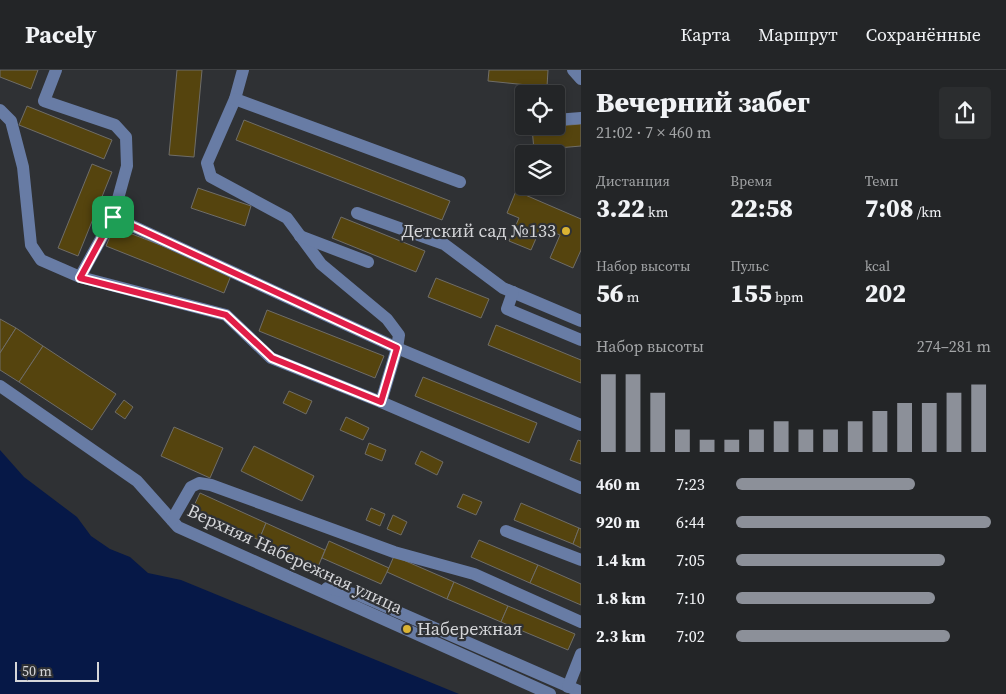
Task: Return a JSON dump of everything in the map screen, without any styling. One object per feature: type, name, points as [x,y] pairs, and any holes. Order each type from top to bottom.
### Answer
[{"type":"street","points":[[56,70],[44,101],[115,125],[126,137],[127,166],[113,217],[80,278]]},
{"type":"street","points":[[243,70],[235,99],[207,163],[211,177],[287,218],[321,264],[387,319],[399,335],[381,402]]},
{"type":"street","points":[[573,70],[581,79]]},
{"type":"street","points":[[235,99],[460,182]]},
{"type":"street","points":[[0,110],[11,121],[23,167],[30,245],[41,260],[80,278],[226,315],[272,358],[381,402],[581,488]]},
{"type":"street","points":[[565,119],[581,118]]},
{"type":"street","points":[[357,213],[444,244],[503,288],[581,321]]},
{"type":"street","points":[[113,217],[397,348],[581,425]]},
{"type":"street","points":[[300,236],[368,262]]},
{"type":"street","points":[[513,292],[507,309],[581,340]]},
{"type":"street","name":"Верхняя Набережная улица","points":[[0,386],[137,481],[178,527],[550,694]]},
{"type":"street","points":[[172,520],[191,486],[199,483],[211,485],[394,552],[474,574],[581,622]]},
{"type":"street","points":[[506,531],[581,560]]},
{"type":"street","points":[[306,584],[359,594],[581,692]]},
{"type":"street","points":[[568,687],[581,654]]},
{"type":"water","points":[[0,450],[24,477],[77,517],[91,536],[110,549],[130,557],[148,573],[181,580],[459,694],[0,694]]},
{"type":"building","points":[[0,70],[38,70],[31,89],[0,77]]},
{"type":"building","points":[[177,70],[202,70],[194,157],[169,155]]},
{"type":"building","points":[[489,70],[548,70],[547,85],[488,81]]},
{"type":"building","points":[[27,106],[112,140],[104,159],[19,125]]},
{"type":"building","points":[[244,120],[450,201],[442,220],[236,140]]},
{"type":"building","points":[[581,124],[581,146],[565,147],[565,145],[534,145],[533,135],[565,135],[565,125]]},
{"type":"building","points":[[92,164],[112,172],[78,256],[58,248]]},
{"type":"building","points":[[198,188],[251,206],[245,226],[191,208]]},
{"type":"building","name":"Детский сад №133","points":[[515,193],[515,195],[525,195],[581,219],[581,250],[573,268],[550,258],[560,235],[541,227],[531,250],[509,241],[519,218],[507,213]]},
{"type":"building","points":[[341,217],[425,251],[416,272],[332,238]]},
{"type":"building","points":[[114,227],[232,273],[224,293],[106,246]]},
{"type":"building","points":[[436,278],[489,299],[481,318],[428,297]]},
{"type":"building","points":[[267,310],[384,356],[375,378],[259,331]]},
{"type":"building","points":[[0,319],[16,328],[0,353]]},
{"type":"building","points":[[496,325],[581,360],[581,383],[488,345]]},
{"type":"building","points":[[16,328],[43,346],[19,382],[0,370],[0,353]]},
{"type":"building","points":[[43,346],[116,394],[92,430],[19,382]]},
{"type":"building","points":[[423,377],[537,423],[529,443],[415,396]]},
{"type":"building","points":[[289,391],[312,401],[306,414],[283,403]]},
{"type":"building","points":[[124,400],[133,407],[125,419],[115,412]]},
{"type":"building","points":[[346,417],[369,428],[363,440],[340,430]]},
{"type":"building","points":[[174,427],[223,448],[210,478],[161,456]]},
{"type":"building","points":[[578,440],[581,441],[581,464],[570,460]]},
{"type":"building","points":[[369,443],[386,450],[382,461],[365,454]]},
{"type":"building","points":[[254,446],[314,476],[302,501],[241,471]]},
{"type":"building","points":[[421,451],[443,462],[437,475],[415,464]]},
{"type":"building","points":[[200,493],[266,523],[259,540],[192,510]]},
{"type":"building","points":[[463,494],[482,502],[476,515],[457,507]]},
{"type":"building","points":[[521,503],[579,528],[573,544],[514,520]]},
{"type":"building","points":[[371,508],[385,514],[380,526],[366,520]]},
{"type":"building","points":[[393,515],[407,522],[401,535],[387,529]]},
{"type":"building","points":[[266,523],[325,550],[318,567],[259,540]]},
{"type":"building","points":[[579,528],[581,529],[581,548],[573,544]]},
{"type":"building","points":[[479,540],[538,565],[530,583],[471,557]]},
{"type":"building","points":[[329,541],[389,568],[381,584],[322,558]]},
{"type":"building","points":[[394,556],[454,582],[447,599],[387,572]]},
{"type":"building","points":[[538,565],[581,584],[581,605],[530,583]]},
{"type":"building","points":[[454,582],[508,606],[501,622],[447,599]]},
{"type":"building","points":[[508,606],[575,634],[568,650],[501,622]]},
{"type":"place","name":"Детский сад №133","points":[[566,231]]},
{"type":"place","name":"Набережная","points":[[407,629]]},
{"type":"route","points":[[113,217],[397,348],[381,402],[272,358],[226,315],[80,278],[113,217]]}]
